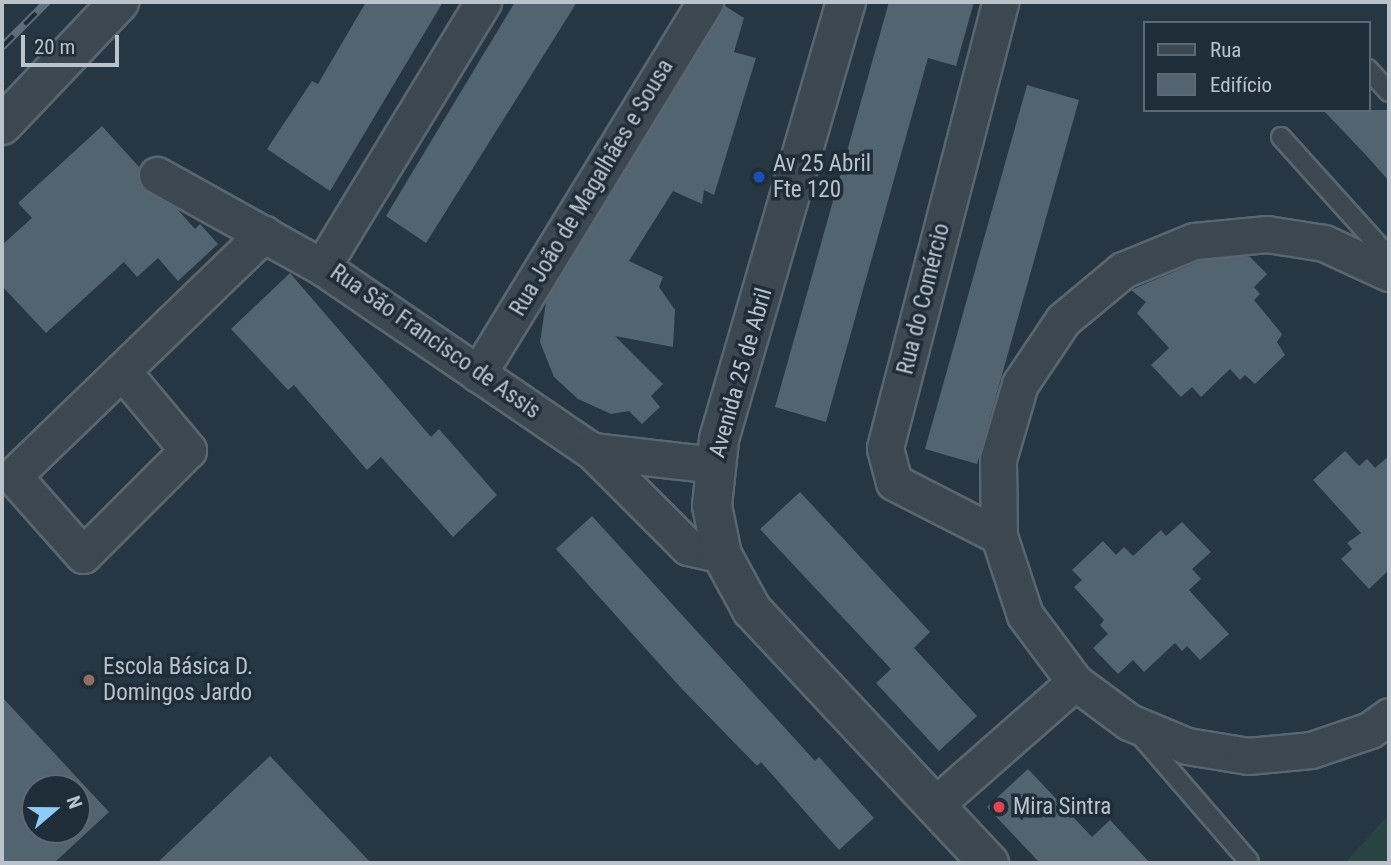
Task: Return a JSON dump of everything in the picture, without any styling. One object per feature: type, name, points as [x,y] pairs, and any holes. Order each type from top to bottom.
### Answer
[{"type":"street","points":[[2,125],[119,2]]},
{"type":"street","name":"Rua São Francisco de Assis","points":[[483,2],[322,267],[592,451],[688,547],[722,555]]},
{"type":"street","name":"Rua João de Magalhães e Sousa","points":[[478,374],[705,2]]},
{"type":"street","name":"Avenida 25 de Abril","points":[[846,2],[714,465],[712,506],[722,555],[752,610],[989,863]]},
{"type":"street","name":"Rua do Comércio","points":[[999,537],[894,482],[885,448],[1000,2]]},
{"type":"street","points":[[157,175],[322,267]]},
{"type":"street","points":[[122,371],[188,450],[82,555],[13,476],[264,234]]},
{"type":"street","points":[[1389,273],[1324,243],[1267,234],[1194,241],[1123,270],[1063,320],[1020,384],[998,459],[999,537],[1026,615],[1075,682],[1129,722],[1187,746],[1248,756],[1311,750],[1370,730],[1389,716]]},
{"type":"street","name":"Rua São Francisco de Assis","points":[[592,451],[714,465]]},
{"type":"street","points":[[936,804],[1075,682]]},
{"type":"lane","points":[[1370,71],[1389,92]]},
{"type":"lane","points":[[1281,137],[1389,257]]},
{"type":"lane","points":[[1129,722],[1249,861]]},
{"type":"green space","points":[[1389,814],[1389,863],[1345,863]]},
{"type":"building","points":[[366,2],[443,2],[330,191],[267,149],[312,81],[318,84]]},
{"type":"building","points":[[515,2],[577,2],[426,243],[386,216]]},
{"type":"building","points":[[889,2],[974,2],[956,66],[928,58],[826,422],[775,407]]},
{"type":"building","points":[[725,6],[744,18],[734,52],[756,58],[714,195],[704,190],[702,204],[673,191],[629,261],[663,277],[659,287],[675,310],[673,347],[615,336],[663,384],[651,396],[660,407],[642,424],[629,411],[611,414],[578,399],[554,377],[540,342],[546,302]]},
{"type":"building","points":[[1027,85],[1079,100],[977,464],[925,449]]},
{"type":"building","points":[[1389,110],[1389,181],[1325,112]]},
{"type":"building","points":[[102,126],[139,167],[140,186],[178,210],[195,229],[200,224],[218,244],[178,281],[158,258],[137,277],[124,262],[46,333],[2,286],[2,245],[32,218],[18,203]]},
{"type":"building","points":[[1249,256],[1267,274],[1254,287],[1260,294],[1254,300],[1282,334],[1277,342],[1285,355],[1255,384],[1245,375],[1240,380],[1230,369],[1201,397],[1192,387],[1181,397],[1151,365],[1169,348],[1137,313],[1146,302],[1131,290],[1202,260]]},
{"type":"building","points":[[290,273],[431,437],[439,429],[497,495],[453,537],[381,457],[367,470],[294,385],[288,390],[231,329]]},
{"type":"building","points":[[1345,451],[1359,466],[1367,459],[1375,468],[1389,456],[1389,570],[1369,589],[1341,559],[1352,549],[1347,543],[1361,533],[1313,480]]},
{"type":"building","points":[[800,492],[930,632],[914,648],[977,716],[939,751],[876,683],[891,669],[760,529]]},
{"type":"building","points":[[592,516],[815,761],[819,757],[874,818],[839,850],[761,762],[757,766],[681,688],[556,549]]},
{"type":"building","points":[[1182,522],[1211,552],[1192,569],[1201,579],[1189,590],[1229,634],[1200,660],[1187,646],[1182,651],[1175,643],[1144,672],[1133,660],[1118,674],[1093,648],[1108,634],[1100,625],[1104,620],[1074,587],[1082,580],[1072,570],[1103,541],[1116,555],[1124,547],[1133,556],[1161,530],[1166,536]]},
{"type":"building","points":[[2,697],[74,774],[21,774],[21,844],[74,844],[54,863],[2,863]]},
{"type":"building","points":[[270,756],[371,863],[157,863],[241,783]]},
{"type":"building","points":[[1028,769],[1092,837],[1110,820],[1150,863],[1040,863],[987,807]]},
{"type":"building","points":[[91,793],[109,812],[91,829]]},
{"type":"railway","points":[[2,47],[47,2]]},
{"type":"place","name":"Av 25 Abril Fte 120","points":[[759,177]]},
{"type":"place","name":"Escola Básica D. Domingos Jardo","points":[[89,680]]},
{"type":"place","name":"Mira Sintra","points":[[999,807]]}]
